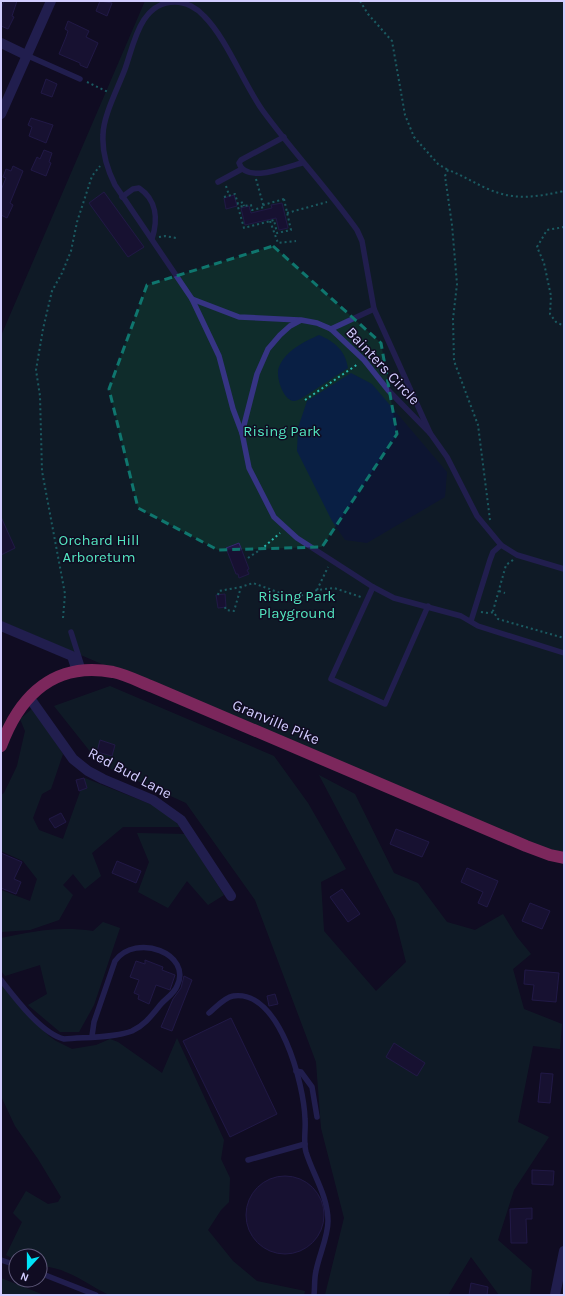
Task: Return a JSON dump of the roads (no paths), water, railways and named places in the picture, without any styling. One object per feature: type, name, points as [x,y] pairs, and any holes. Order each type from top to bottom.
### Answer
[{"type":"highway","name":"Granville Pike","points":[[1,746],[8,728],[19,708],[29,697],[49,680],[80,670],[101,670],[126,676],[526,846],[550,855],[564,858]]},
{"type":"street","points":[[1,114],[51,1]]},
{"type":"street","points":[[1,43],[26,55]]},
{"type":"street","points":[[1,626],[72,656],[80,670]]},
{"type":"street","name":"Red Bud Lane","points":[[29,697],[77,762],[88,771],[103,779],[154,800],[181,820],[231,896]]},
{"type":"street","points":[[555,1295],[564,1250]]},
{"type":"lane","points":[[430,433],[374,308],[362,242],[357,230],[302,163],[263,110],[205,16],[183,3],[174,2],[159,5],[152,9],[144,19],[115,96],[103,136],[109,172],[122,196],[192,300],[219,356],[233,409],[242,433],[250,468],[274,517],[297,538],[373,587],[394,598],[428,606],[471,621],[478,626],[564,653]]},
{"type":"lane","points":[[26,55],[80,79]]},
{"type":"lane","points":[[284,137],[241,160],[239,163],[244,172],[255,174],[302,163]]},
{"type":"lane","points":[[218,182],[242,169]]},
{"type":"lane","points":[[122,196],[133,189],[139,188],[149,199],[157,218],[152,239]]},
{"type":"lane","name":"Bainters Circle","points":[[192,300],[239,317],[301,320],[316,323],[331,329],[364,360],[388,390],[430,433],[447,457],[477,516],[501,545],[519,556],[564,569]]},
{"type":"lane","points":[[331,329],[374,308]]},
{"type":"lane","points":[[242,433],[257,374],[268,349],[290,326],[301,320]]},
{"type":"lane","points":[[471,621],[493,552],[501,545]]},
{"type":"lane","points":[[373,587],[366,599],[331,680],[385,704],[428,606]]},
{"type":"lane","points":[[71,632],[80,670]]},
{"type":"lane","points":[[1,980],[23,1008],[56,1037],[64,1039],[120,1034],[131,1031],[145,1023],[177,986],[181,975],[177,963],[169,955],[142,946],[120,954],[115,961],[94,1022],[92,1036]]},
{"type":"lane","points":[[208,1013],[233,996],[245,997],[258,1002],[269,1012],[279,1025],[296,1071],[305,1119],[306,1151],[323,1195],[328,1223],[316,1272],[314,1295]]},
{"type":"lane","points":[[296,1071],[301,1072],[312,1087],[317,1117]]},
{"type":"lane","points":[[248,1160],[305,1144]]},
{"type":"lane","points":[[48,1276],[96,1295]]},
{"type":"water","points":[[319,335],[330,341],[342,351],[348,368],[302,398],[295,401],[290,400],[283,392],[279,381],[279,367],[291,351]]},
{"type":"water","points":[[351,373],[372,384],[447,472],[445,497],[367,543],[345,540],[332,521],[297,451],[298,428],[307,401]]},
{"type":"park label","name":"Rising Park","points":[[282,431]]},
{"type":"park label","name":"Orchard Hill Arboretum","points":[[99,548]]},
{"type":"park label","name":"Rising Park Playground","points":[[297,604]]}]
